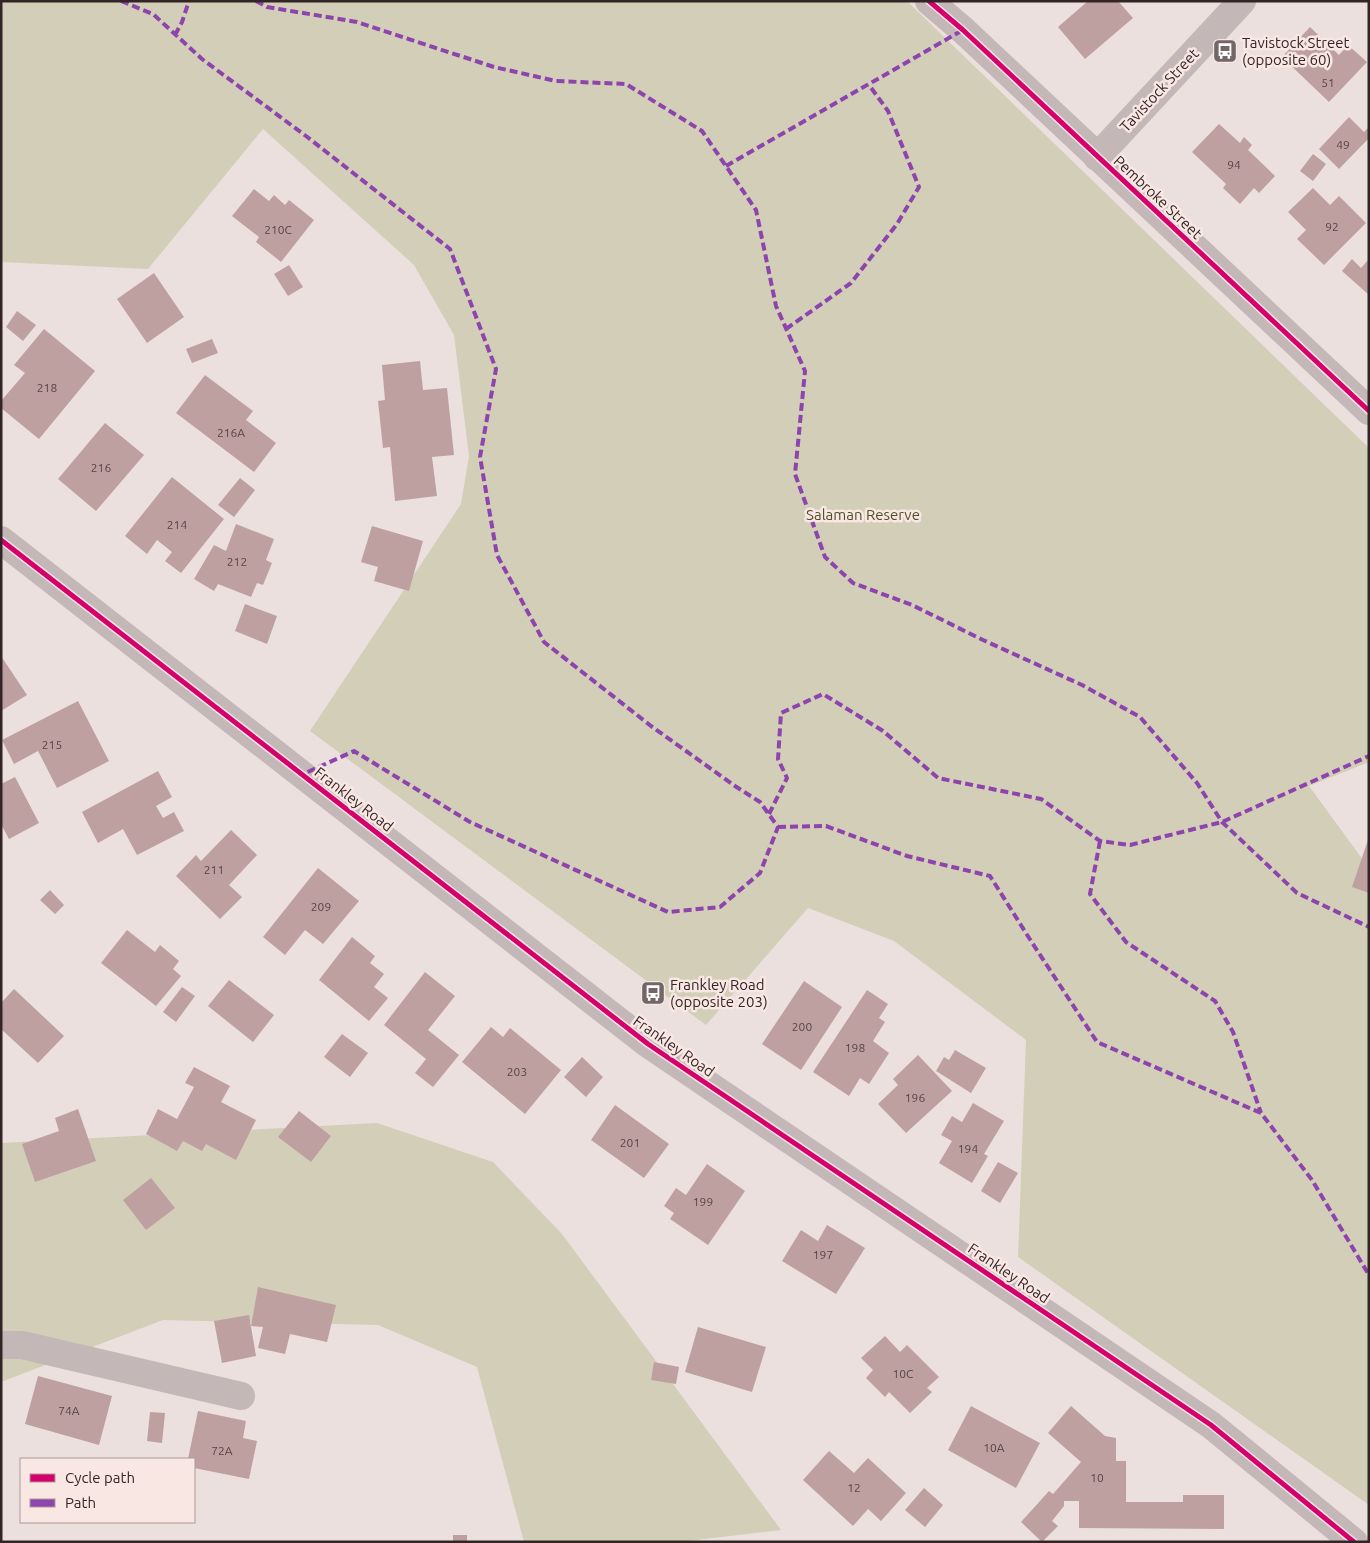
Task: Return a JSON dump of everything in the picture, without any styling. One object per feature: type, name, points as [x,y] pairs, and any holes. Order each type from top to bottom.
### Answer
[{"type":"street","name":"Pembroke Street","points":[[929,1],[963,30],[1369,411]]},
{"type":"street","name":"Tavistock Street","points":[[1097,157],[1242,1]]},
{"type":"street","name":"Frankley Road","points":[[1,540],[648,1044],[1211,1425],[1354,1542]]},
{"type":"street","points":[[1,1346],[22,1345],[241,1396]]},
{"type":"green space","name":"Salaman Reserve","points":[[1,1],[907,1],[1369,448],[1369,762],[1309,786],[1369,868],[1369,1505],[1018,1257],[1026,1040],[894,941],[808,908],[706,1025],[310,731],[461,504],[469,456],[454,335],[414,265],[263,129],[148,269],[1,262]]},
{"type":"green space","points":[[377,1123],[493,1162],[562,1234],[781,1530],[679,1542],[524,1542],[477,1367],[378,1325],[163,1320],[1,1382],[1,1143]]},
{"type":"building","points":[[1088,1],[1118,1],[1133,18],[1085,59],[1058,27]]},
{"type":"building","points":[[1310,27],[1339,55],[1348,45],[1367,62],[1329,102],[1282,57]]},
{"type":"building","points":[[1349,117],[1364,132],[1369,127],[1369,138],[1339,169],[1319,149]]},
{"type":"building","points":[[1219,124],[1240,143],[1244,137],[1252,145],[1248,150],[1275,176],[1259,193],[1254,188],[1240,204],[1223,188],[1226,184],[1192,152]]},
{"type":"building","points":[[1313,154],[1326,164],[1313,181],[1300,171]]},
{"type":"building","points":[[1313,188],[1330,205],[1339,196],[1366,223],[1324,265],[1297,239],[1306,230],[1288,212]]},
{"type":"building","points":[[254,189],[269,201],[274,195],[285,205],[289,200],[314,220],[281,262],[256,242],[259,237],[232,216]]},
{"type":"building","points":[[1352,259],[1361,268],[1369,259],[1369,295],[1342,271]]},
{"type":"building","points":[[289,265],[303,287],[288,296],[274,274]]},
{"type":"building","points":[[154,273],[184,317],[147,343],[117,299]]},
{"type":"building","points":[[17,311],[36,325],[23,341],[6,327]]},
{"type":"building","points":[[44,329],[95,371],[39,439],[1,408],[1,401],[25,373],[14,365]]},
{"type":"building","points":[[212,339],[218,353],[192,363],[186,349]]},
{"type":"building","points":[[420,361],[423,390],[447,388],[454,455],[432,457],[437,496],[395,501],[390,447],[383,448],[378,401],[385,400],[382,365]]},
{"type":"building","points":[[205,375],[253,411],[246,420],[276,443],[254,472],[176,413]]},
{"type":"building","points":[[105,423],[144,455],[96,511],[58,479]]},
{"type":"building","points":[[172,477],[224,519],[181,573],[165,561],[172,552],[157,540],[147,554],[125,536]]},
{"type":"building","points":[[240,478],[255,490],[234,517],[218,505]]},
{"type":"building","points":[[236,524],[274,539],[266,560],[272,563],[263,585],[257,583],[251,597],[218,584],[214,591],[194,579],[214,545],[226,551]]},
{"type":"building","points":[[372,526],[423,541],[409,591],[374,581],[378,567],[361,562]]},
{"type":"building","points":[[245,604],[277,616],[267,644],[235,631]]},
{"type":"building","points":[[1,656],[27,695],[1,711]]},
{"type":"building","points":[[78,701],[109,761],[57,788],[38,751],[14,764],[2,740]]},
{"type":"building","points":[[158,771],[172,797],[156,806],[163,818],[174,812],[184,831],[137,855],[123,829],[98,843],[82,812]]},
{"type":"building","points":[[15,777],[39,823],[9,839],[1,824],[1,784]]},
{"type":"building","points":[[231,830],[257,855],[229,885],[242,897],[220,919],[176,876],[196,855],[201,861]]},
{"type":"building","points":[[1369,840],[1369,893],[1352,887]]},
{"type":"building","points":[[318,868],[359,901],[323,944],[305,930],[285,955],[263,937]]},
{"type":"building","points":[[50,890],[64,905],[55,914],[40,900]]},
{"type":"building","points":[[127,930],[155,952],[160,945],[179,961],[173,969],[181,976],[156,1006],[101,963]]},
{"type":"building","points":[[352,937],[375,956],[370,963],[384,974],[374,987],[388,998],[369,1021],[319,980]]},
{"type":"building","points":[[425,972],[455,996],[428,1030],[459,1055],[433,1087],[415,1073],[426,1059],[384,1025]]},
{"type":"building","points":[[229,980],[274,1015],[253,1042],[208,1006]]},
{"type":"building","points":[[804,981],[842,1007],[801,1070],[762,1044]]},
{"type":"building","points":[[182,987],[195,996],[176,1022],[163,1012]]},
{"type":"building","points":[[14,989],[64,1036],[38,1063],[1,1029],[1,1003]]},
{"type":"building","points":[[867,990],[888,1004],[879,1018],[885,1022],[873,1041],[889,1053],[869,1084],[860,1078],[849,1096],[813,1072]]},
{"type":"building","points":[[491,1027],[503,1037],[510,1028],[561,1070],[525,1114],[462,1062]]},
{"type":"building","points":[[342,1034],[368,1053],[350,1077],[324,1057]]},
{"type":"building","points":[[955,1050],[986,1068],[971,1093],[936,1071],[944,1057],[949,1060]]},
{"type":"building","points":[[918,1055],[952,1091],[906,1133],[878,1104],[898,1085],[893,1079]]},
{"type":"building","points":[[582,1057],[603,1077],[586,1097],[564,1077]]},
{"type":"building","points":[[194,1067],[230,1086],[221,1102],[256,1120],[236,1160],[206,1144],[202,1151],[183,1141],[177,1151],[146,1134],[158,1109],[177,1119],[194,1087],[185,1083]]},
{"type":"building","points":[[973,1103],[1004,1121],[984,1154],[988,1156],[972,1183],[939,1163],[952,1141],[941,1135],[952,1116],[962,1122]]},
{"type":"building","points":[[615,1105],[669,1144],[644,1178],[591,1140]]},
{"type":"building","points":[[78,1109],[96,1161],[35,1182],[22,1144],[59,1131],[55,1118]]},
{"type":"building","points":[[299,1111],[331,1136],[311,1162],[278,1137]]},
{"type":"building","points":[[998,1162],[1018,1173],[1000,1203],[981,1191]]},
{"type":"building","points":[[707,1164],[745,1191],[708,1245],[670,1219],[674,1213],[664,1206],[676,1188],[686,1195]]},
{"type":"building","points":[[151,1178],[175,1208],[146,1230],[123,1200]]},
{"type":"building","points":[[827,1225],[865,1248],[836,1294],[782,1261],[801,1230],[818,1241]]},
{"type":"building","points":[[258,1287],[336,1305],[327,1342],[290,1334],[285,1354],[258,1348],[263,1327],[251,1326]]},
{"type":"building","points":[[249,1315],[256,1356],[222,1363],[214,1321]]},
{"type":"building","points":[[698,1327],[766,1347],[752,1392],[685,1372]]},
{"type":"building","points":[[885,1336],[900,1352],[907,1345],[939,1377],[927,1388],[932,1392],[910,1413],[889,1392],[885,1397],[866,1378],[873,1370],[861,1358]]},
{"type":"building","points":[[654,1362],[679,1367],[676,1384],[651,1380]]},
{"type":"building","points":[[38,1376],[112,1396],[99,1445],[25,1424]]},
{"type":"building","points":[[971,1406],[1040,1443],[1016,1488],[948,1450]]},
{"type":"building","points":[[1071,1406],[1105,1436],[1116,1438],[1116,1461],[1126,1461],[1126,1502],[1183,1502],[1183,1495],[1224,1495],[1224,1529],[1079,1528],[1079,1501],[1064,1501],[1064,1506],[1052,1521],[1058,1526],[1042,1542],[1021,1522],[1049,1491],[1053,1494],[1081,1462],[1048,1433]]},
{"type":"building","points":[[198,1411],[246,1421],[243,1438],[257,1441],[249,1479],[195,1468],[195,1458],[188,1458]]},
{"type":"building","points":[[150,1412],[165,1413],[162,1443],[147,1441]]},
{"type":"building","points":[[829,1451],[854,1473],[868,1458],[906,1493],[881,1521],[868,1509],[853,1526],[803,1480]]},
{"type":"building","points":[[924,1488],[943,1505],[925,1527],[905,1510]]},
{"type":"building","points":[[453,1535],[467,1535],[467,1542],[453,1542]]},
{"type":"marked path","points":[[121,1],[153,14],[202,59],[306,136],[450,249],[496,369],[480,457],[497,555],[544,642],[651,726],[760,802],[778,827],[760,873],[720,907],[668,912],[470,822],[354,751],[301,775]]},
{"type":"marked path","points":[[175,35],[182,22],[189,1]]},
{"type":"marked path","points":[[256,1],[267,7],[357,22],[494,67],[556,81],[626,84],[702,131],[756,210],[776,306],[805,371],[795,474],[825,557],[853,583],[912,605],[1082,685],[1140,717],[1197,783],[1222,822],[1297,893],[1369,927]]},
{"type":"marked path","points":[[726,166],[963,30]]},
{"type":"marked path","points":[[786,329],[851,283],[897,224],[919,187],[888,111],[869,85]]},
{"type":"marked path","points":[[769,814],[787,778],[778,759],[781,713],[823,694],[883,731],[938,778],[1041,799],[1100,841],[1130,845],[1222,822],[1369,756]]},
{"type":"marked path","points":[[778,827],[826,826],[907,856],[990,876],[1097,1042],[1261,1113],[1312,1180],[1369,1275]]},
{"type":"marked path","points":[[1100,841],[1090,894],[1126,942],[1215,1001],[1233,1032],[1261,1113]]},
{"type":"cycle path","points":[[929,1],[963,30],[1369,411]]},
{"type":"cycle path","points":[[1,540],[648,1044],[1211,1425],[1354,1542]]},
{"type":"place","name":"Tavistock Street (opposite 60)","points":[[1225,51]]},
{"type":"place","name":"Frankley Road (opposite 203)","points":[[653,993]]}]
